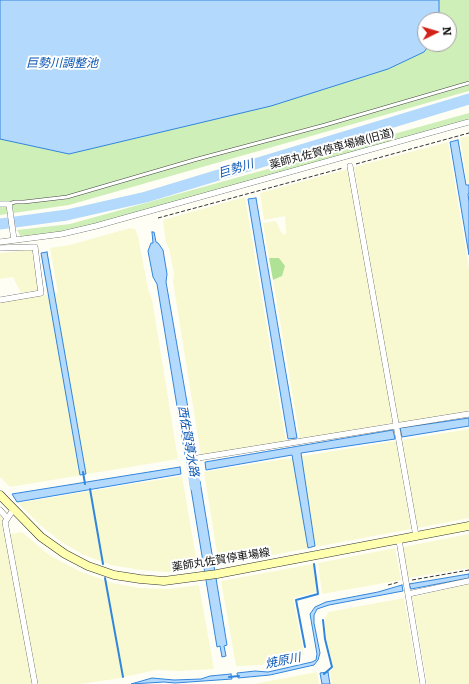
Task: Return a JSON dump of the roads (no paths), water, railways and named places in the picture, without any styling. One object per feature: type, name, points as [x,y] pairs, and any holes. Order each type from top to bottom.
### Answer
[{"type":"main road","name":"薬師丸佐賀停車場線","points":[[0,495],[41,537],[65,554],[88,566],[114,575],[164,581],[217,574],[469,526]]},
{"type":"street","name":"薬師丸佐賀停車場線(旧道)","points":[[0,242],[62,234],[96,226],[469,122]]},
{"type":"street","points":[[350,166],[416,536]]},
{"type":"street","points":[[0,204],[9,204],[14,240]]},
{"type":"street","points":[[0,248],[35,247],[41,294],[0,300]]},
{"type":"street","points":[[198,458],[297,442],[397,431],[469,414]]},
{"type":"street","points":[[0,510],[7,518]]},
{"type":"street","points":[[13,510],[5,522],[35,684]]},
{"type":"street","points":[[399,540],[423,684]]},
{"type":"street","points":[[408,594],[469,581]]},
{"type":"lane","points":[[9,204],[14,202],[67,197],[469,83]]},
{"type":"water","name":"巨勢川調整池","points":[[0,0],[439,0],[439,12],[417,12],[417,52],[424,52],[388,69],[271,106],[69,154],[0,139]]},
{"type":"water","points":[[458,140],[466,185],[469,185],[469,255],[450,142]]},
{"type":"water","points":[[256,198],[297,438],[288,439],[248,199]]},
{"type":"water","points":[[152,232],[154,232],[156,242],[163,250],[167,274],[166,282],[196,454],[192,454],[194,465],[190,465],[188,455],[185,455],[157,284],[153,277],[148,251],[151,243],[153,243]]},
{"type":"water","points":[[47,252],[86,474],[80,475],[41,253]]},
{"type":"water","points":[[469,418],[469,426],[402,437],[400,428]]},
{"type":"water","points":[[393,430],[395,439],[301,453],[315,546],[308,548],[292,455],[206,470],[205,462]]},
{"type":"water","points":[[180,467],[181,474],[17,502],[12,494]]},
{"type":"water","points":[[192,472],[195,472],[197,481],[200,481],[227,645],[224,646],[226,656],[222,657],[220,646],[217,647],[190,483],[193,482]]},
{"type":"water","points":[[469,574],[469,578],[411,589],[409,584]]},
{"type":"water","points":[[402,585],[403,591],[329,605],[317,609],[314,615],[314,623],[320,653],[318,660],[314,665],[270,675],[238,678],[237,673],[255,671],[268,672],[316,660],[317,654],[310,614],[315,607],[326,602],[378,592]]},
{"type":"water","points":[[328,672],[330,684],[322,684],[320,673]]},
{"type":"water","points":[[231,674],[232,679],[131,684],[152,678],[174,680],[201,679],[210,676]]},
{"type":"waterway","name":"巨勢川","points":[[0,224],[67,215],[146,197],[469,99]]},
{"type":"waterway","name":"西佐賀導水路","points":[[190,451],[195,486]]},
{"type":"waterway","points":[[83,472],[85,484]]},
{"type":"waterway","points":[[90,489],[103,564]]},
{"type":"waterway","points":[[305,647],[296,600],[318,594],[314,564]]},
{"type":"waterway","points":[[105,578],[123,677]]},
{"type":"waterway","points":[[323,620],[325,639],[332,667],[324,674]]},
{"type":"waterway","name":"焼原川","points":[[229,677],[239,676]]}]
